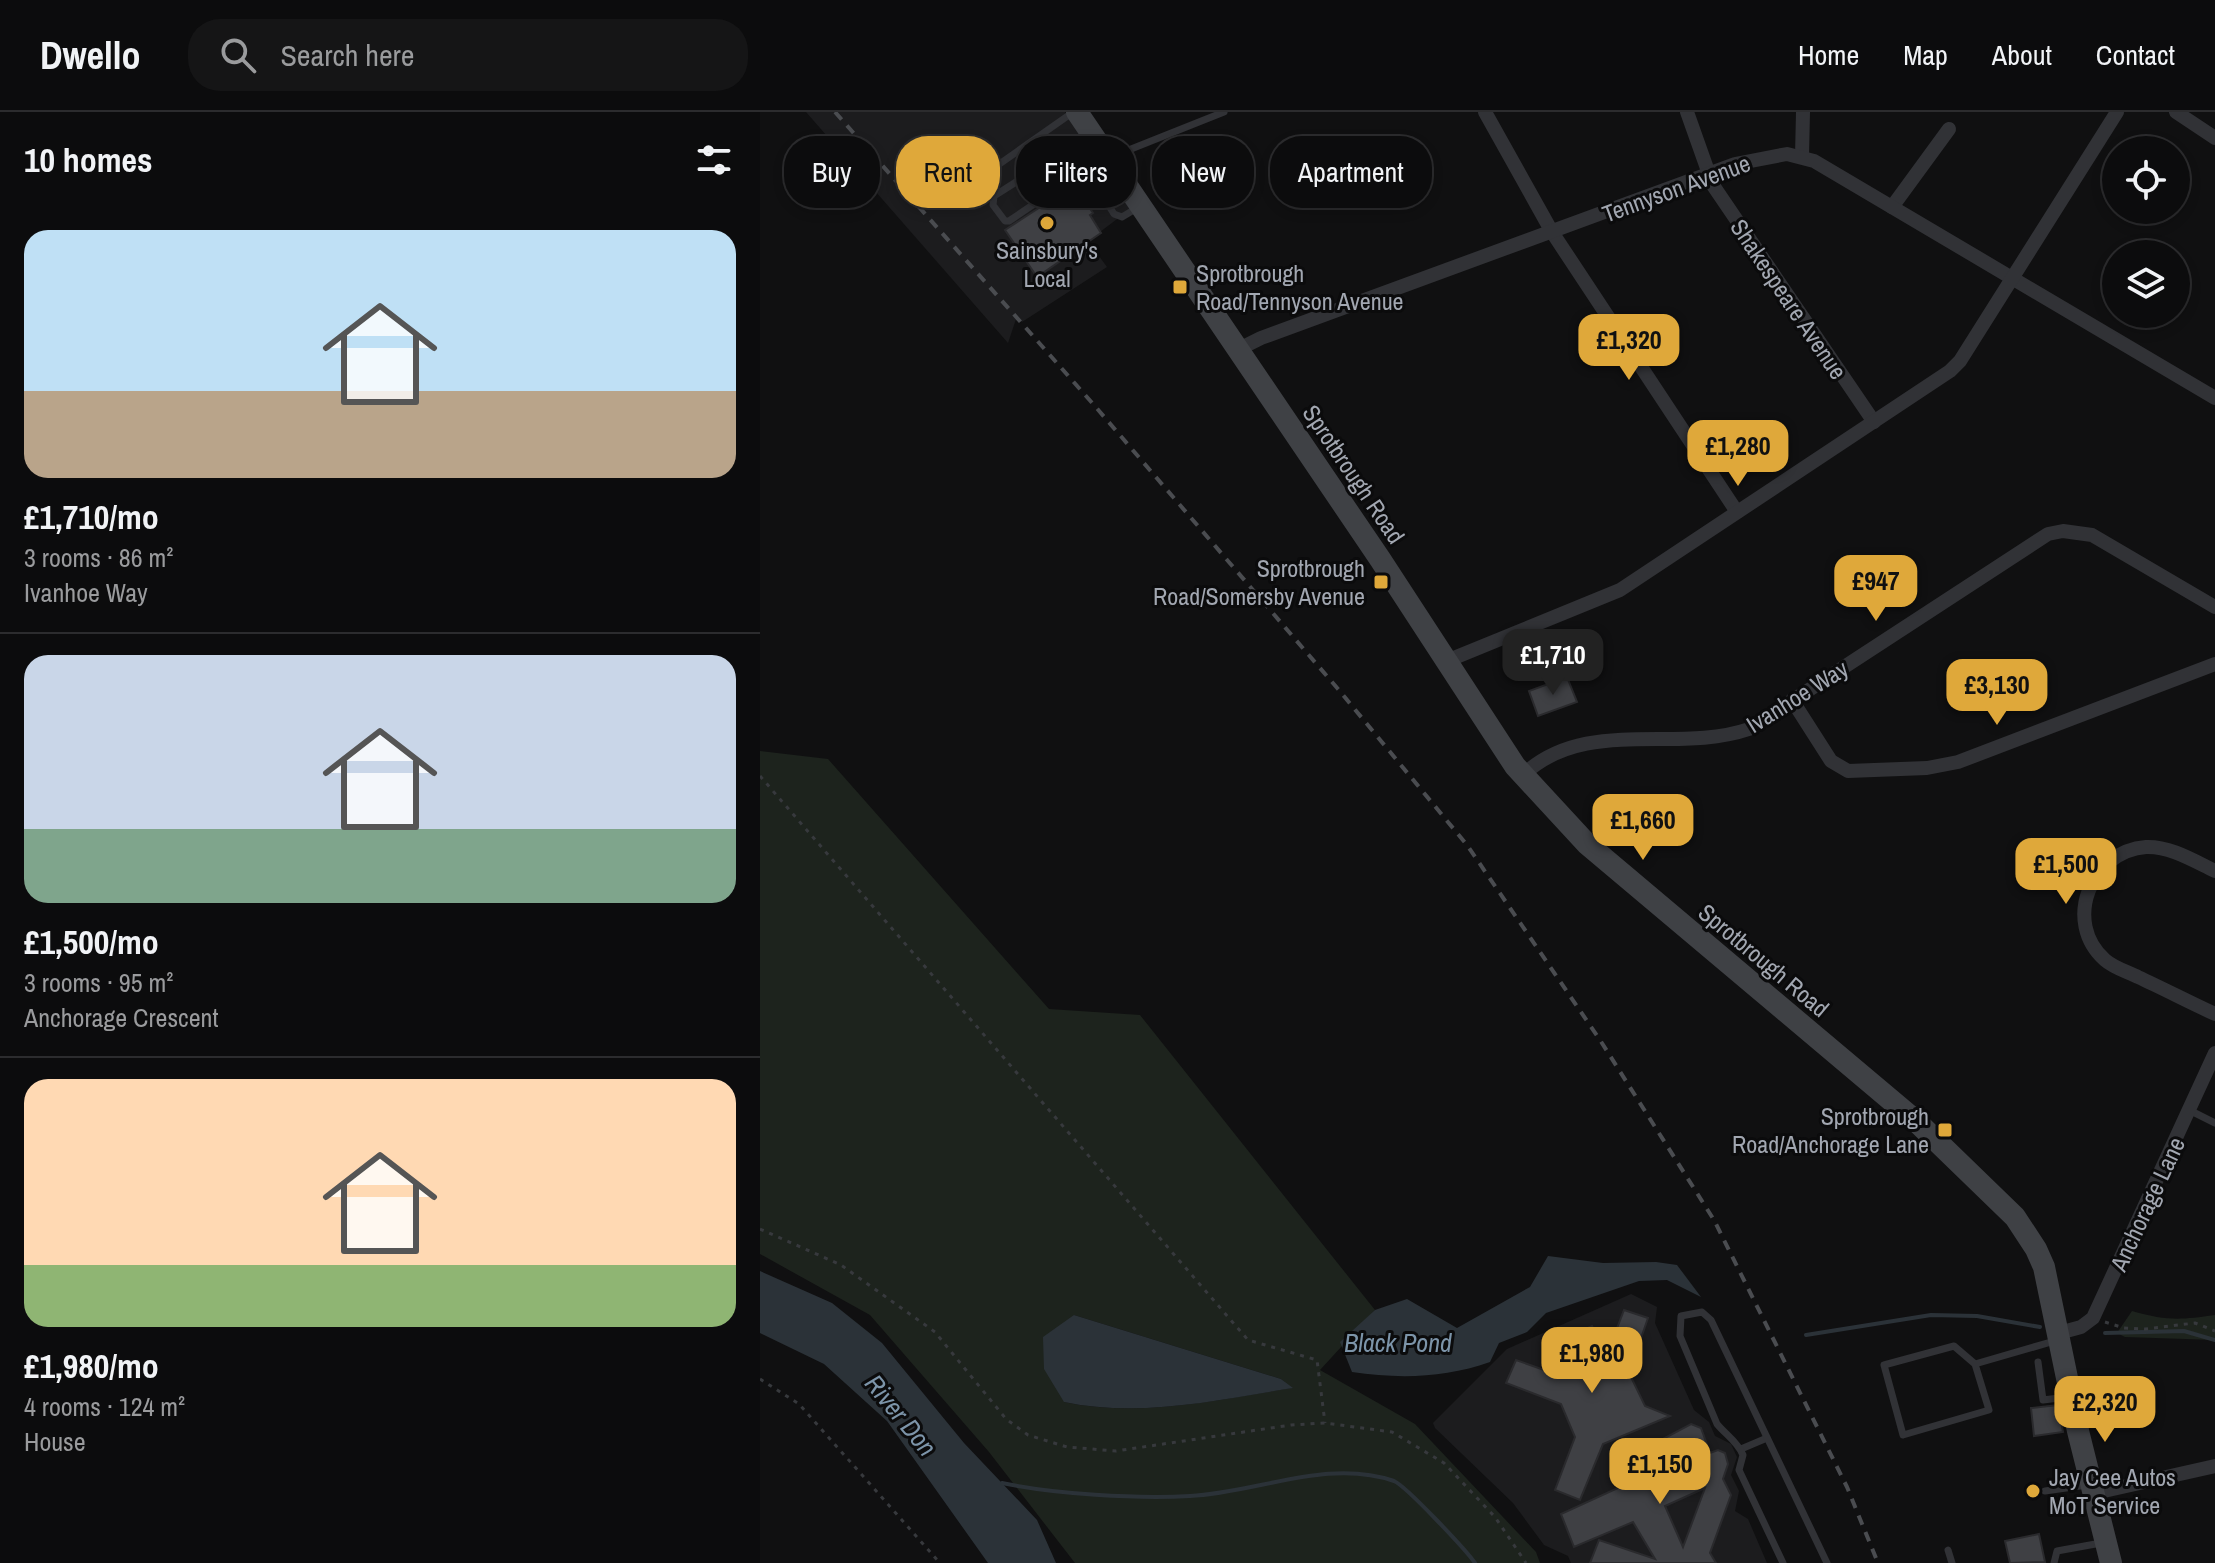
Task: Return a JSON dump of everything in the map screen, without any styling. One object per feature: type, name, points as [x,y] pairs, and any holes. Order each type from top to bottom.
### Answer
[{"type":"street","name":"Sprotbrough Road","points":[[1076,112],[1092,134]]},
{"type":"street","points":[[1485,112],[1552,232],[1737,512]]},
{"type":"street","name":"Shakespeare Avenue","points":[[1687,112],[1708,174],[1874,422]]},
{"type":"street","points":[[1803,112],[1802,156],[2215,398]]},
{"type":"street","points":[[1444,662],[1620,590],[1950,371],[2117,112]]},
{"type":"street","points":[[2176,112],[2215,138]]},
{"type":"street","points":[[1892,207],[1949,129]]},
{"type":"street","name":"Tennyson Avenue","points":[[1239,349],[1261,338],[1708,174],[1753,159],[1787,154],[1802,156]]},
{"type":"street","name":"Sprotbrough Road","points":[[1136,200],[1380,559],[1444,662],[1523,775],[1587,844],[1917,1122],[2015,1217],[2044,1267],[2108,1553]]},
{"type":"street","name":"Ivanhoe Way","points":[[1523,775],[1560,752],[1616,738],[1732,735],[1749,729],[2048,534],[2063,531],[2092,535],[2215,607]]},
{"type":"street","points":[[1792,700],[1831,761],[1838,766],[1848,771],[1927,768],[1958,762],[2215,664]]},
{"type":"street","points":[[2215,871],[2159,848],[2131,850],[2116,857],[2094,877],[2084,906],[2089,938],[2107,962],[2215,1014]]},
{"type":"street","name":"Anchorage Lane","points":[[2093,1318],[2215,1053]]},
{"type":"street","points":[[2059,1337],[2093,1318]]},
{"type":"street","points":[[2094,1489],[2215,1466]]},
{"type":"lane","points":[[1000,164],[1076,112]]},
{"type":"lane","points":[[1136,146],[1224,112]]},
{"type":"lane","points":[[1016,182],[994,196],[993,205],[1005,221],[1028,208]]},
{"type":"lane","points":[[1136,208],[1140,206]]},
{"type":"lane","points":[[1111,208],[1117,217],[1136,208]]},
{"type":"lane","points":[[2189,1110],[2215,1123]]},
{"type":"lane","points":[[1783,1563],[1739,1470],[1743,1455],[1741,1449],[1737,1441],[1726,1435],[1717,1424],[1680,1336],[1681,1316],[1702,1312],[1711,1320],[1827,1563]]},
{"type":"lane","points":[[1975,1364],[2059,1337]]},
{"type":"lane","points":[[1954,1346],[1975,1364],[1989,1410],[1903,1435],[1884,1365],[1954,1346]]},
{"type":"lane","points":[[2038,1362],[2043,1400],[2071,1396]]},
{"type":"lane","points":[[1741,1449],[1767,1438]]},
{"type":"lane","points":[[2045,1491],[2094,1489]]},
{"type":"lane","points":[[1948,1550],[1952,1563]]},
{"type":"lane","points":[[2054,1563],[2057,1551],[2108,1553]]},
{"type":"path","points":[[760,776],[1248,1340],[1317,1360],[1325,1423]]},
{"type":"path","points":[[760,1229],[841,1265],[935,1332],[1006,1419],[1028,1435],[1067,1447],[1116,1451],[1291,1425],[1325,1423],[1392,1432],[1444,1463],[1495,1517],[1526,1563]]},
{"type":"path","points":[[2093,1318],[2124,1328],[2145,1329],[2195,1323],[2215,1331]]},
{"type":"path","points":[[760,1379],[799,1404],[940,1563]]},
{"type":"shaded area","points":[[806,112],[1065,112],[1082,136],[1016,136],[1016,208],[1132,208],[1088,241],[1107,267],[1022,322],[1017,316],[1008,343],[880,197],[880,136],[827,136]]},
{"type":"shaded area","points":[[760,751],[828,759],[1049,1009],[1140,1015],[1375,1310],[1320,1370],[1415,1424],[1536,1552],[1540,1563],[1075,1563],[989,1452],[870,1315],[760,1254]],"holes":[[[1074,1315],[1281,1379],[1291,1388],[1178,1406],[1121,1408],[1064,1402]]]},
{"type":"shaded area","points":[[1631,1294],[1657,1307],[1655,1323],[1694,1410],[1709,1422],[1715,1436],[1731,1444],[1737,1457],[1731,1475],[1739,1491],[1735,1511],[1748,1519],[1767,1563],[1571,1563],[1568,1556],[1544,1545],[1513,1503],[1435,1428],[1433,1423],[1507,1349]]},
{"type":"shaded area","points":[[2132,1311],[2174,1319],[2215,1315],[2215,1340],[2125,1337],[2117,1333]]},
{"type":"water","name":"Black Pond","points":[[1548,1256],[1603,1263],[1656,1262],[1677,1265],[1701,1297],[1667,1280],[1639,1281],[1546,1313],[1527,1332],[1499,1343],[1490,1362],[1422,1376],[1352,1372],[1340,1342],[1375,1310],[1407,1299],[1457,1328],[1530,1287]]},
{"type":"water","name":"River Don","points":[[760,1271],[832,1303],[882,1343],[964,1443],[1037,1520],[1056,1563],[988,1563],[887,1421],[824,1364],[760,1333]]},
{"type":"water","points":[[1074,1315],[1281,1379],[1293,1388],[1150,1408],[1064,1402],[1044,1369],[1043,1337]]},
{"type":"building","name":"Sainsbury's Local","points":[[1039,208],[1090,208],[1093,213],[1090,215],[1101,233],[1037,277],[1005,230]]},
{"type":"building","points":[[1567,677],[1577,702],[1538,716],[1529,691]]},
{"type":"building","points":[[1624,1310],[1648,1318],[1629,1373],[1645,1406],[1670,1416],[1603,1444],[1580,1500],[1555,1490],[1575,1437],[1561,1404],[1506,1383],[1516,1360],[1564,1377],[1550,1345],[1592,1326],[1606,1357]]},
{"type":"building","points":[[2058,1405],[2063,1432],[2034,1436],[2031,1408]]},
{"type":"building","points":[[1691,1424],[1701,1428],[1710,1453],[1718,1450],[1725,1453],[1728,1464],[1723,1479],[1731,1495],[1710,1553],[1716,1563],[1590,1563],[1599,1540],[1655,1559],[1633,1522],[1574,1547],[1561,1514],[1618,1488],[1611,1466],[1640,1451],[1652,1472],[1692,1452],[1659,1441]],"holes":[[[1705,1488],[1683,1547],[1665,1506]]]},
{"type":"building","points":[[2039,1534],[2045,1562],[2010,1563],[2005,1541]]},
{"type":"waterway","points":[[1806,1335],[1931,1315],[1977,1316],[2040,1327]]},
{"type":"waterway","points":[[2105,1333],[2184,1331],[2215,1340]]},
{"type":"waterway","points":[[1002,1483],[1070,1493],[1169,1497],[1215,1494],[1318,1475],[1369,1475],[1401,1485],[1475,1563]]},
{"type":"railway","points":[[835,112],[1094,405],[1338,689],[1467,845],[1600,1040],[1714,1220],[1847,1487],[1878,1563]]},
{"type":"place","name":"Sainsbury's Local","points":[[1047,223]]},
{"type":"place","name":"Sprotbrough Road/Tennyson Avenue","points":[[1180,287]]},
{"type":"place","name":"Sprotbrough Road/Somersby Avenue","points":[[1381,582]]},
{"type":"place","name":"Sprotbrough Road/Anchorage Lane","points":[[1945,1130]]},
{"type":"place","name":"Jay Cee Autos MoT Service","points":[[2033,1491]]}]
